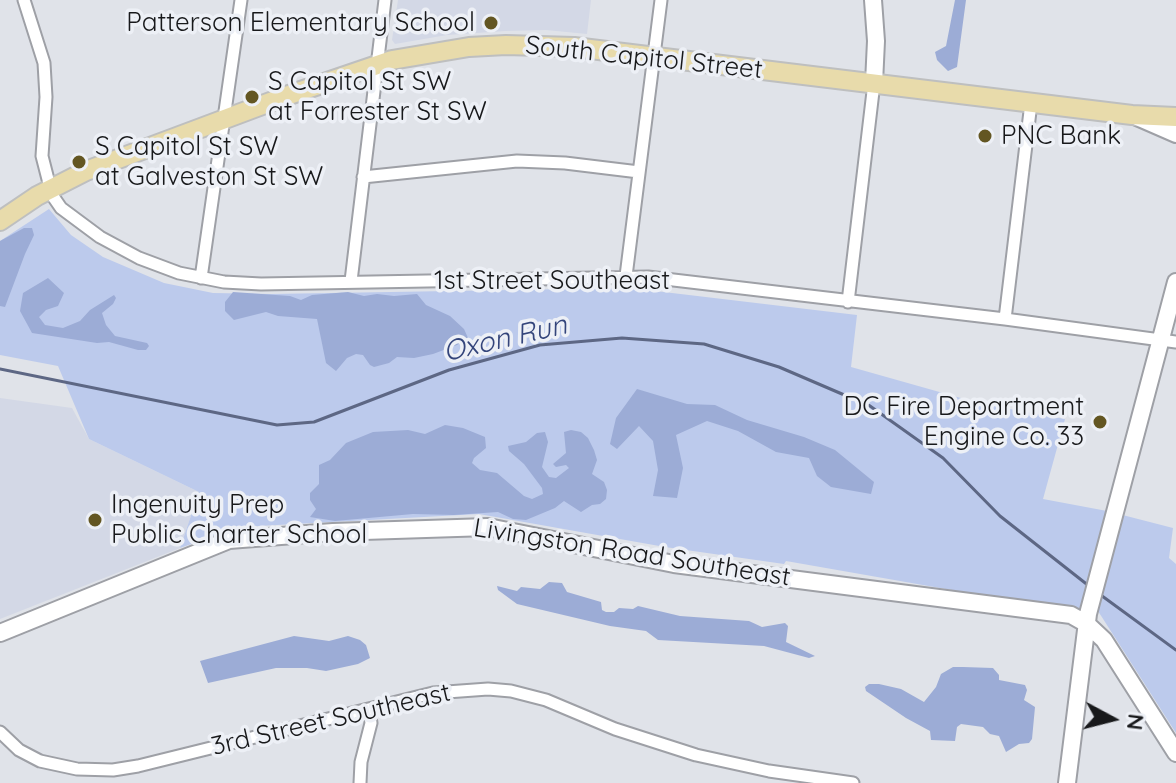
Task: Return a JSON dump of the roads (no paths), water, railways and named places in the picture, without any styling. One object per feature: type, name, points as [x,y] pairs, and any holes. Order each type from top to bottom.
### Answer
[{"type":"main road","name":"South Capitol Street","points":[[0,221],[49,190],[101,165],[377,64],[439,51],[506,45],[574,47],[1132,115],[1176,117]]},
{"type":"street","points":[[24,0],[44,63],[46,97],[42,156],[49,190]]},
{"type":"street","points":[[201,278],[241,0]]},
{"type":"street","points":[[351,281],[385,0]]},
{"type":"street","points":[[626,276],[661,0]]},
{"type":"street","points":[[848,302],[874,83],[876,41],[873,0]]},
{"type":"street","points":[[1005,319],[1031,103]]},
{"type":"street","points":[[1132,115],[1176,134]]},
{"type":"street","points":[[363,177],[517,161],[639,172]]},
{"type":"street","name":"1st Street Southeast","points":[[49,190],[61,208],[100,237],[150,263],[201,278],[261,284],[626,276],[1169,341]]},
{"type":"street","points":[[1067,783],[1088,617],[1169,341],[1176,282]]},
{"type":"street","name":"Livingston Road Southeast","points":[[0,633],[229,540],[471,526],[514,531],[674,564],[1088,617]]},
{"type":"street","points":[[1088,617],[1176,753]]},
{"type":"street","name":"3rd Street Southeast","points":[[0,732],[19,750],[40,761],[77,769],[113,770],[440,692],[504,690],[546,700],[615,729],[696,755],[769,771],[853,783]]},
{"type":"street","points":[[360,783],[361,762],[371,723],[369,709]]},
{"type":"waterway","name":"Oxon Run","points":[[0,369],[277,425],[314,422],[449,370],[540,345],[622,338],[704,344],[779,367],[870,406],[943,458],[1000,516],[1089,586]]},
{"type":"waterway","name":"Oxon Run","points":[[1098,593],[1176,650]]},
{"type":"place","name":"Patterson Elementary School","points":[[491,23]]},
{"type":"place","name":"S Capitol St SW at Forrester St SW","points":[[252,97]]},
{"type":"place","name":"PNC Bank","points":[[985,136]]},
{"type":"place","name":"S Capitol St SW at Galveston St SW","points":[[79,162]]},
{"type":"place","name":"DC Fire Department Engine Co. 33","points":[[1100,422]]},
{"type":"place","name":"Ingenuity Prep Public Charter School","points":[[95,520]]}]
